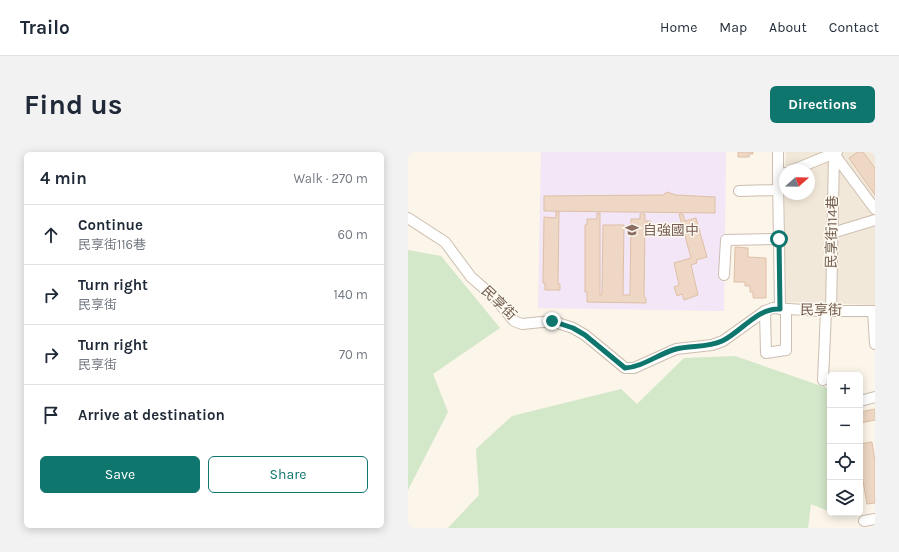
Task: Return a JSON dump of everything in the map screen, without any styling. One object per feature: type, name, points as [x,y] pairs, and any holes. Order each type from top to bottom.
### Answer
[{"type":"street","points":[[778,152],[780,164]]},
{"type":"street","points":[[808,164],[836,153],[875,209]]},
{"type":"street","name":"民享街114巷","points":[[823,380],[836,153]]},
{"type":"street","points":[[765,311],[766,354],[786,350],[779,239],[779,185]]},
{"type":"street","points":[[739,191],[778,190]]},
{"type":"street","name":"民享街","points":[[408,218],[445,242],[471,277],[494,297],[514,321],[522,324],[552,321],[573,328],[585,335],[625,368],[634,368],[676,349],[712,345],[723,341],[765,311],[773,308],[828,311],[874,311]]},
{"type":"street","points":[[832,233],[875,220]]},
{"type":"street","points":[[724,275],[726,240],[779,239]]},
{"type":"street","points":[[874,311],[875,344]]},
{"type":"street","points":[[863,400],[875,397]]},
{"type":"street","points":[[864,521],[875,519]]},
{"type":"shaded area","name":"自強國中","points":[[541,152],[726,152],[724,311],[538,308]]},
{"type":"shaded area","points":[[786,152],[875,152],[875,305],[784,302],[785,200],[815,200],[815,164],[785,164]]},
{"type":"green space","points":[[408,250],[441,256],[500,328],[433,374],[448,412],[408,490]]},
{"type":"green space","points":[[735,356],[827,388],[827,511],[811,504],[808,528],[448,528],[479,495],[476,449],[512,416],[621,389],[637,404],[684,358]]},
{"type":"building","points":[[738,152],[753,152],[753,154],[749,154],[749,157],[738,157]]},
{"type":"building","points":[[858,152],[863,152],[875,168],[875,195],[849,158]]},
{"type":"building","points":[[667,192],[676,195],[715,197],[715,213],[544,211],[544,196],[663,195]]},
{"type":"building","points":[[556,212],[559,212],[558,284],[560,284],[560,290],[545,290],[545,283],[543,283],[544,217],[556,218]]},
{"type":"building","points":[[597,213],[600,213],[600,295],[602,295],[603,225],[624,225],[623,295],[630,295],[631,219],[640,219],[640,214],[645,214],[645,221],[651,221],[651,226],[645,226],[644,297],[646,298],[646,303],[587,302],[587,292],[585,292],[585,225],[587,225],[587,219],[597,219]]},
{"type":"building","points":[[679,214],[683,214],[685,221],[696,218],[707,257],[696,260],[697,263],[691,265],[698,295],[684,300],[682,294],[677,296],[674,287],[679,285],[674,263],[691,258]]},
{"type":"building","points":[[735,247],[748,248],[748,257],[766,258],[766,298],[753,298],[753,292],[750,292],[750,286],[745,286],[745,282],[734,282]]},
{"type":"building","points":[[875,409],[875,420],[863,422],[863,411]]},
{"type":"building","points":[[872,442],[875,461],[875,503],[867,504],[863,481],[863,444]]},
{"type":"place","name":"自強國中","points":[[632,230]]},
{"type":"route","points":[[552,321],[573,328],[585,335],[625,368],[634,368],[676,349],[712,345],[723,341],[765,311],[773,308],[780,309],[779,239]]}]
